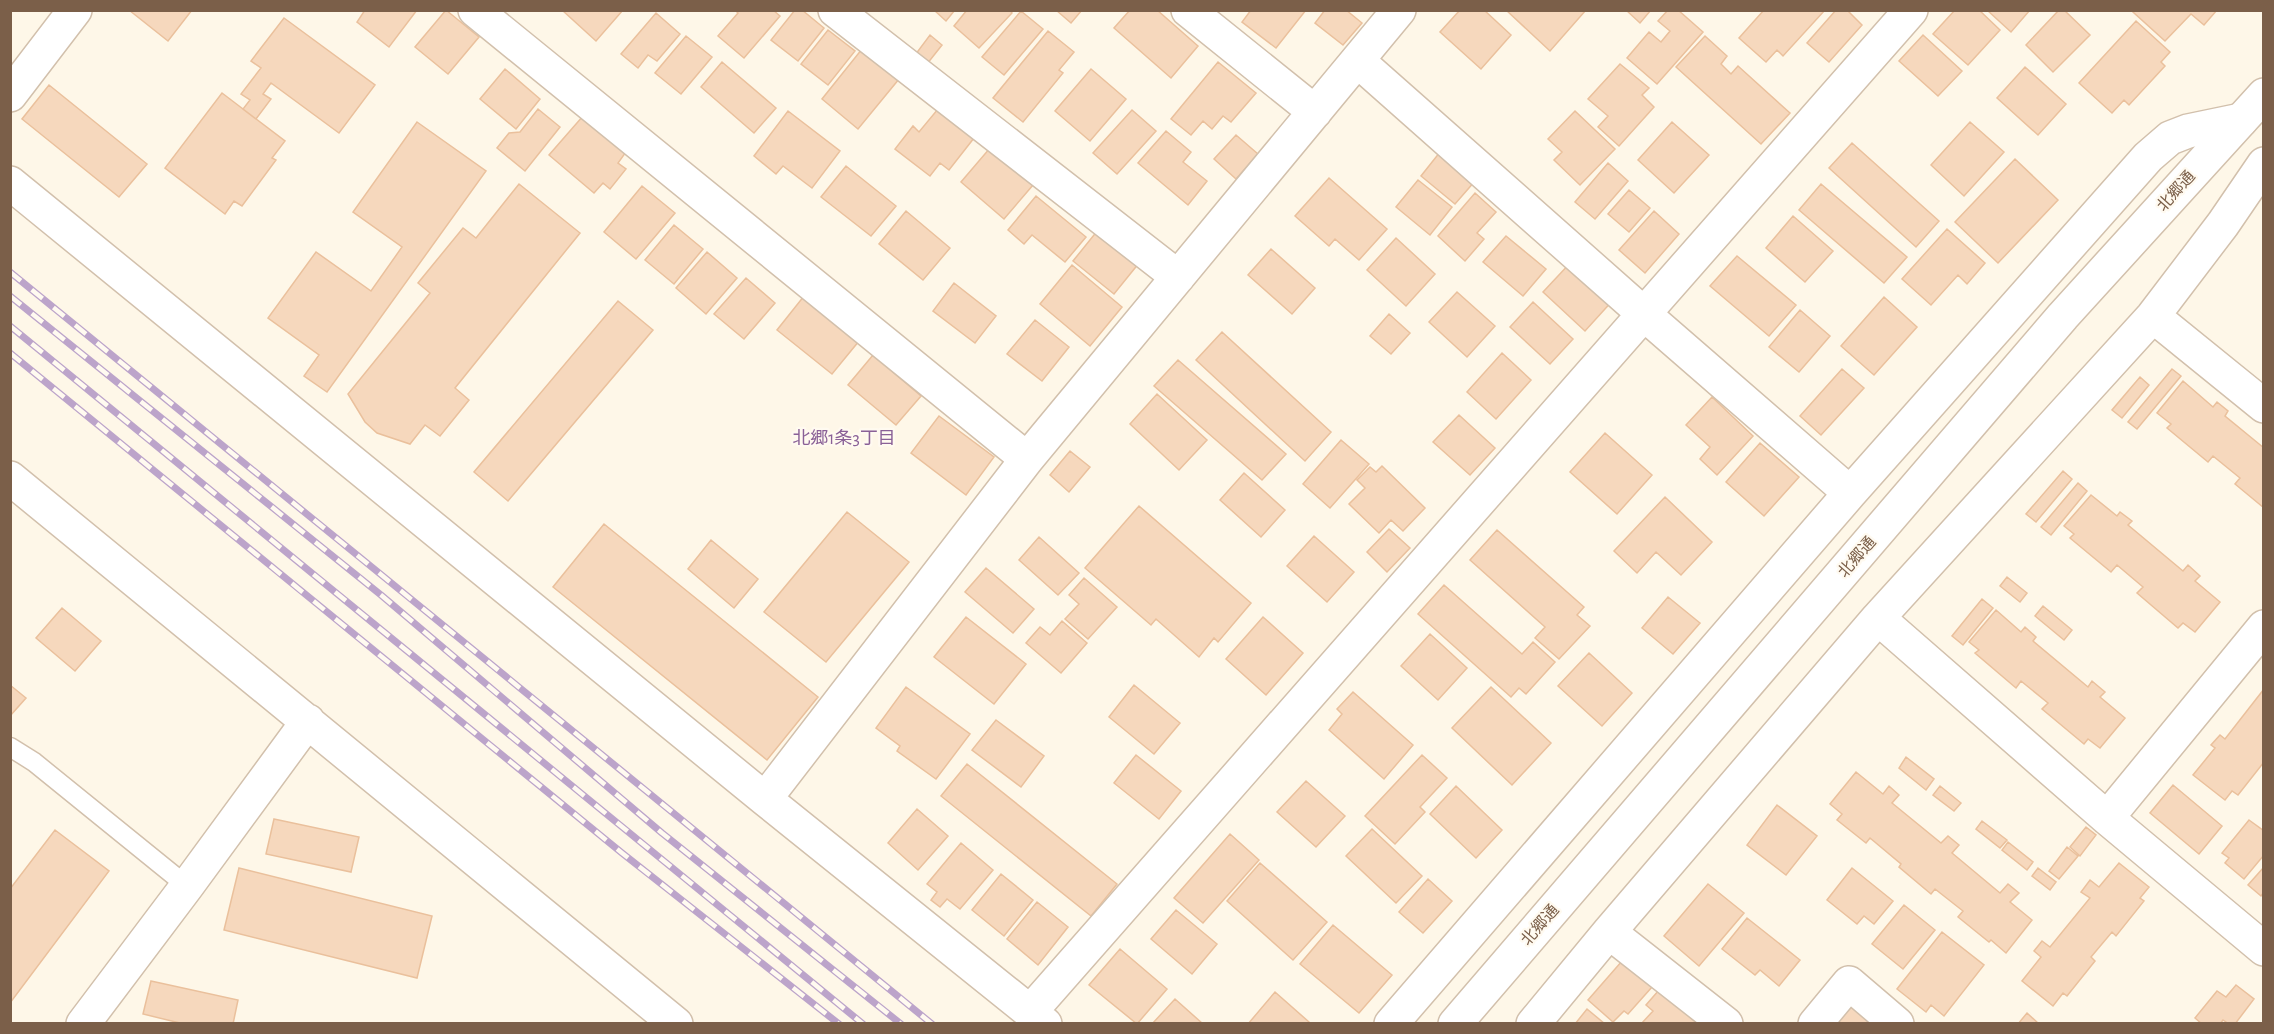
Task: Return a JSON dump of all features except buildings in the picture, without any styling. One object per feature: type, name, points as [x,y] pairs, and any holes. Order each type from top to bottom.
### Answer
[{"type":"street","points":[[10,95],[75,10]]},
{"type":"street","points":[[475,10],[1027,459]]},
{"type":"street","points":[[835,10],[1178,277]]},
{"type":"street","points":[[1188,10],[1315,112]]},
{"type":"street","points":[[765,799],[1027,459],[1400,10]]},
{"type":"street","points":[[10,183],[765,799],[1038,1017],[1644,314],[1911,10]]},
{"type":"street","points":[[1358,61],[1850,493]]},
{"type":"street","name":"北郷通","points":[[1455,1023],[2063,316],[2264,95]]},
{"type":"street","points":[[1391,1023],[1850,493],[2148,157],[2170,138],[2188,131],[2241,120]]},
{"type":"street","points":[[1533,1023],[1878,618],[2153,316],[2223,224],[2264,164]]},
{"type":"street","points":[[2153,316],[2264,406]]},
{"type":"street","points":[[10,478],[676,1023]]},
{"type":"street","points":[[1878,618],[2108,818],[2264,949]]},
{"type":"street","points":[[2108,818],[2264,627]]},
{"type":"street","points":[[83,1023],[188,886],[308,721]]},
{"type":"street","points":[[1609,932],[1726,1023]]},
{"type":"street","points":[[1815,1023],[1849,983],[1897,1023]]},
{"type":"lane","points":[[10,747],[34,762],[188,886]]},
{"type":"railway","points":[[10,272],[932,1024]]},
{"type":"railway","points":[[10,296],[381,595],[662,833],[901,1024]]},
{"type":"railway","points":[[10,326],[863,1024]]},
{"type":"railway","points":[[10,353],[622,853],[839,1024]]},
{"type":"district","name":"北郷1条3丁目","points":[[844,439]]}]
